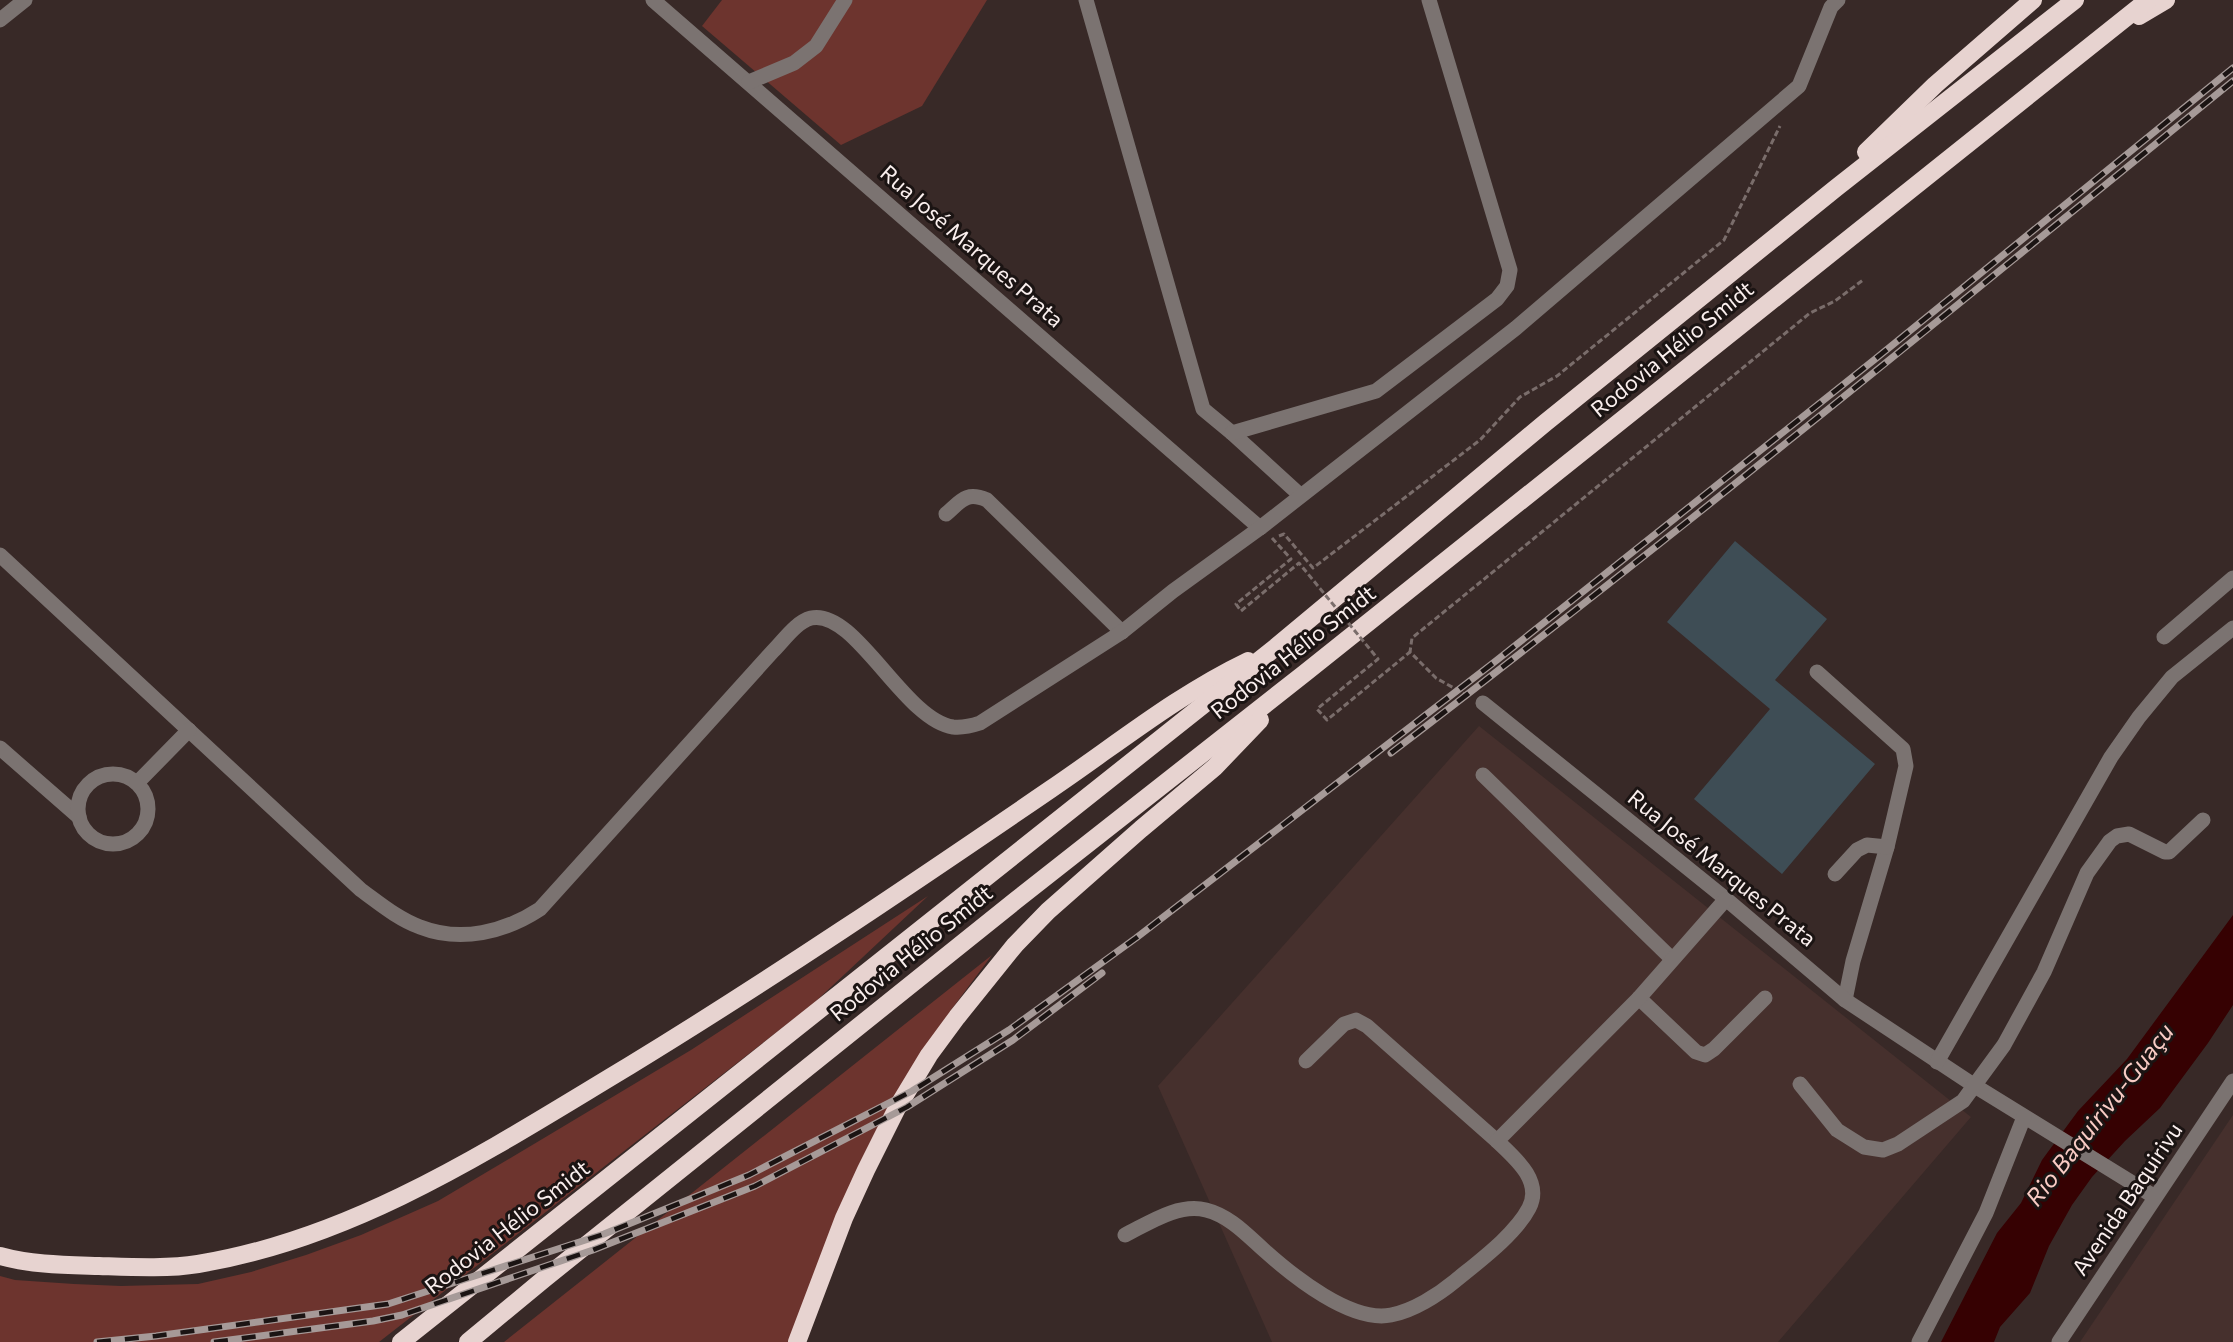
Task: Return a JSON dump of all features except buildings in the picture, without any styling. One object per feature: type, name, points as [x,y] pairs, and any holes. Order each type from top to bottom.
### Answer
[{"type":"highway","points":[[1836,188],[1877,140],[1904,113],[2033,0]]},
{"type":"highway","name":"Rodovia Hélio Smidt","points":[[401,1342],[1276,647],[1545,423],[1836,188],[2075,0]]},
{"type":"highway","name":"Rodovia Hélio Smidt","points":[[468,1342],[1015,901],[1305,673],[2148,0]]},
{"type":"highway","points":[[2091,45],[2166,0]]},
{"type":"highway","points":[[0,1256],[18,1261],[74,1265],[121,1267],[195,1265],[246,1254],[300,1238],[429,1184],[681,1034],[974,842],[1173,703],[1218,675],[1276,647]]},
{"type":"highway","points":[[797,1342],[844,1218],[866,1170],[897,1108],[929,1054],[957,1017],[1015,945],[1048,912],[1215,767],[1305,673]]},
{"type":"street","points":[[0,20],[25,0]]},
{"type":"street","name":"Rua José Marques Prata","points":[[653,0],[1266,533]]},
{"type":"street","points":[[749,82],[794,63],[816,45],[845,0]]},
{"type":"street","points":[[1086,0],[1203,409],[1300,495]]},
{"type":"street","points":[[1232,433],[1376,391],[1497,299],[1507,286],[1510,270],[1429,0]]},
{"type":"street","points":[[0,555],[361,890],[395,915],[420,928],[464,935],[484,933],[521,921],[540,909],[773,651],[798,625],[809,618],[820,617],[849,633],[919,708],[941,723],[967,727],[980,723],[1122,632],[1173,591],[1266,533],[1300,495],[1516,328],[1799,86],[1831,7],[1838,0]]},
{"type":"street","points":[[946,514],[964,498],[974,495],[987,500],[1122,632]]},
{"type":"street","points":[[2164,637],[2233,578]]},
{"type":"street","points":[[1937,1062],[2108,762],[2139,717],[2172,677],[2233,628]]},
{"type":"street","points":[[1817,672],[1904,749],[1906,766],[1887,847],[1853,961],[1845,1000]]},
{"type":"street","name":"Rua José Marques Prata","points":[[1483,704],[1726,899],[1845,1000],[1937,1062],[2155,1197]]},
{"type":"street","points":[[137,783],[189,730]]},
{"type":"street","points":[[0,748],[79,817]]},
{"type":"street","points":[[105,774],[116,774],[137,783],[148,805],[143,828],[135,837],[112,844],[100,842],[83,827],[78,806],[86,786],[95,778],[105,774]]},
{"type":"street","points":[[1483,775],[1672,959]]},
{"type":"street","points":[[1800,1084],[1837,1130],[1864,1147],[1883,1150],[1898,1144],[1963,1101],[2004,1045],[2044,972],[2087,873],[2110,841],[2117,836],[2129,834],[2169,852],[2204,820]]},
{"type":"street","points":[[1835,874],[1857,850],[1867,845],[1887,847]]},
{"type":"street","points":[[1497,1141],[1639,998],[1726,899]]},
{"type":"street","points":[[1639,998],[1696,1052],[1705,1055],[1714,1049],[1765,998]]},
{"type":"street","points":[[1125,1235],[1164,1215],[1182,1210],[1206,1210],[1232,1222],[1293,1275],[1325,1296],[1349,1308],[1389,1316],[1406,1311],[1447,1287],[1523,1219],[1534,1198],[1532,1184],[1522,1167],[1497,1141],[1367,1026],[1356,1020],[1344,1024],[1306,1061]]},
{"type":"street","name":"Avenida Baquirivu","points":[[2059,1342],[2233,1081]]},
{"type":"street","points":[[1919,1342],[2031,1121]]},
{"type":"path","points":[[1266,533],[1284,534],[1313,568],[1480,440],[1520,397],[1557,376],[1724,240],[1784,117]]},
{"type":"path","points":[[1266,533],[1291,559],[1236,604],[1241,611],[1299,563],[1378,659],[1317,709],[1327,720],[1410,652],[1412,638],[1810,313],[1835,301],[1863,280]]},
{"type":"path","points":[[1410,652],[1436,678],[1483,704]]},
{"type":"shaded area","points":[[722,0],[987,0],[922,106],[841,145],[702,26]]},
{"type":"shaded area","points":[[1479,726],[1971,1117],[1778,1342],[1272,1342],[1158,1086]]},
{"type":"shaded area","points":[[928,896],[814,1003],[379,1342],[0,1342],[0,1276],[15,1280],[121,1286],[198,1284],[251,1272],[306,1255],[361,1235],[438,1201],[691,1050]]},
{"type":"shaded area","points":[[992,955],[951,1010],[790,1342],[504,1342]]},
{"type":"shaded area","points":[[2233,1115],[2233,1342],[2080,1342]]},
{"type":"water","name":"Rio Baquirivu-Guaçu","points":[[2233,915],[2233,1005],[2208,1043],[2160,1108],[2092,1177],[2072,1205],[2049,1246],[2030,1293],[2000,1327],[1994,1342],[1941,1342],[1997,1233],[2021,1203],[2042,1160],[2078,1111],[2127,1059]]},
{"type":"railway","points":[[97,1342],[388,1304],[604,1234],[749,1175],[912,1091],[1009,1030],[1136,938],[1497,660],[1874,360],[2233,68]]},
{"type":"railway","points":[[1391,753],[1709,504],[2233,81]]},
{"type":"railway","points":[[214,1342],[373,1321],[402,1315],[593,1250],[755,1186],[907,1107],[1013,1040],[1102,973]]}]
